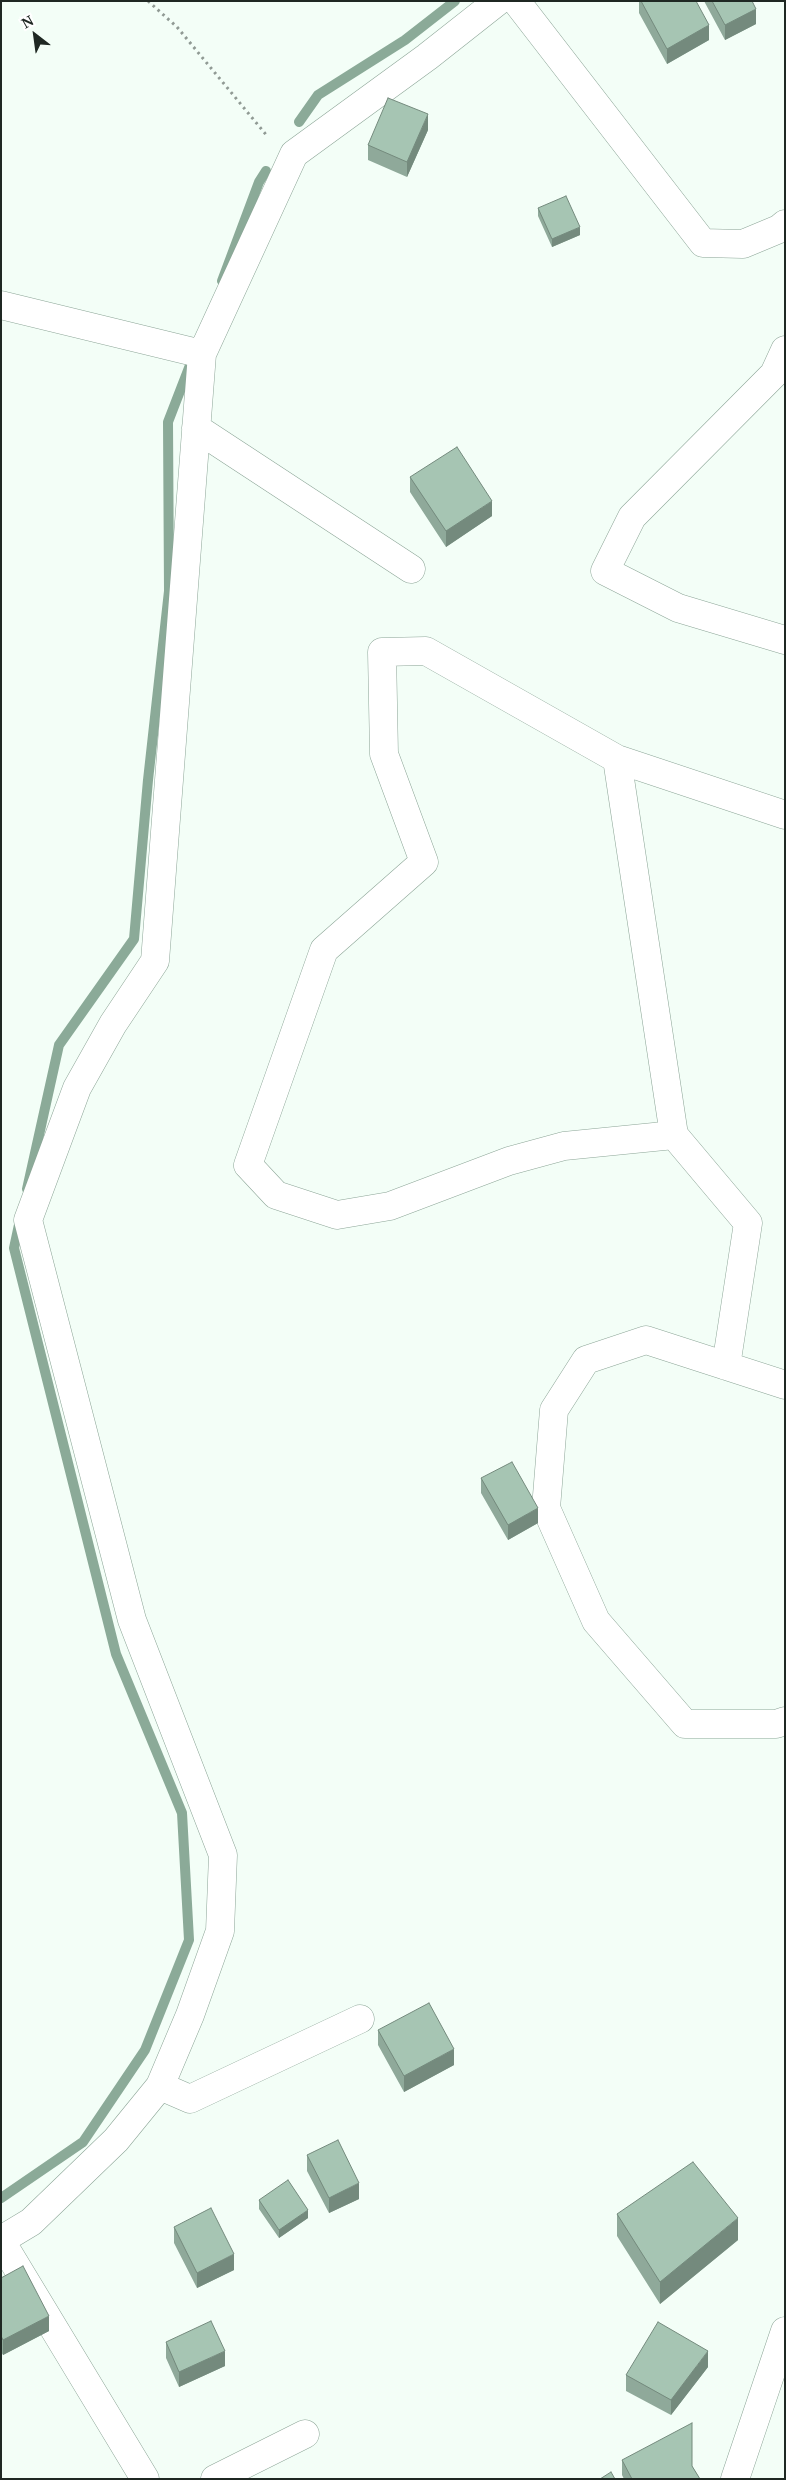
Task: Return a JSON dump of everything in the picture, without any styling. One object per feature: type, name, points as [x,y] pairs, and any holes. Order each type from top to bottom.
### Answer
[{"type":"street","points":[[145,2479],[1,2240],[31,2222],[116,2140],[160,2086],[190,2015],[220,1931],[223,1855],[132,1620],[28,1220],[77,1088],[113,1024],[155,961],[202,354],[294,154],[427,58],[498,1]]},
{"type":"street","points":[[516,1],[703,243],[743,244],[779,229],[785,224]]},
{"type":"street","points":[[1,305],[202,354]]},
{"type":"street","points":[[785,350],[774,374],[632,517],[605,571],[678,608],[785,640]]},
{"type":"street","points":[[196,428],[411,569]]},
{"type":"street","points":[[674,1134],[564,1146],[509,1162],[390,1206],[337,1215],[276,1195],[248,1165],[324,950],[424,862],[384,754],[382,652],[426,651],[617,759],[785,815]]},
{"type":"street","points":[[617,759],[674,1134],[748,1223],[726,1366]]},
{"type":"street","points":[[785,1385],[646,1340],[586,1360],[554,1410],[546,1508],[596,1621],[686,1724],[776,1724],[785,1720]]},
{"type":"street","points":[[160,2086],[190,2098],[360,2019]]},
{"type":"street","points":[[735,2479],[785,2331]]},
{"type":"street","points":[[215,2479],[305,2434]]},
{"type":"path","points":[[148,1],[177,27],[264,134],[294,154]]},
{"type":"building","points":[[641,1],[696,1],[709,25],[667,49]]},
{"type":"building","points":[[712,1],[752,1],[756,9],[725,25]]},
{"type":"building","points":[[388,98],[428,114],[407,162],[368,145]]},
{"type":"building","points":[[566,196],[580,227],[552,239],[538,208]]},
{"type":"building","points":[[457,447],[492,501],[446,531],[410,477]]},
{"type":"building","points":[[512,1462],[538,1508],[508,1525],[481,1478]]},
{"type":"building","points":[[429,2003],[454,2049],[404,2076],[378,2030]]},
{"type":"building","points":[[338,2140],[359,2183],[329,2198],[307,2155]]},
{"type":"building","points":[[693,2162],[738,2218],[660,2282],[617,2214]]},
{"type":"building","points":[[288,2180],[308,2210],[279,2230],[259,2200]]},
{"type":"building","points":[[211,2208],[234,2254],[197,2273],[174,2227]]},
{"type":"building","points":[[23,2266],[49,2316],[3,2340],[1,2336],[1,2278]]},
{"type":"building","points":[[211,2321],[225,2351],[179,2372],[166,2342]]},
{"type":"building","points":[[658,2322],[708,2351],[671,2400],[626,2375]]},
{"type":"building","points":[[692,2423],[692,2466],[700,2479],[632,2479],[622,2460]]},
{"type":"building","points":[[611,2472],[615,2479],[600,2479]]},
{"type":"waterway","points":[[299,122],[318,95],[405,40],[455,1]]},
{"type":"waterway","points":[[222,281],[259,182],[266,171]]},
{"type":"waterway","points":[[27,1189],[59,1045],[134,939],[148,780],[169,591],[168,422],[192,360]]},
{"type":"waterway","points":[[1,2198],[83,2142],[145,2050],[189,1940],[182,1813],[116,1654],[14,1248],[20,1220]]}]
